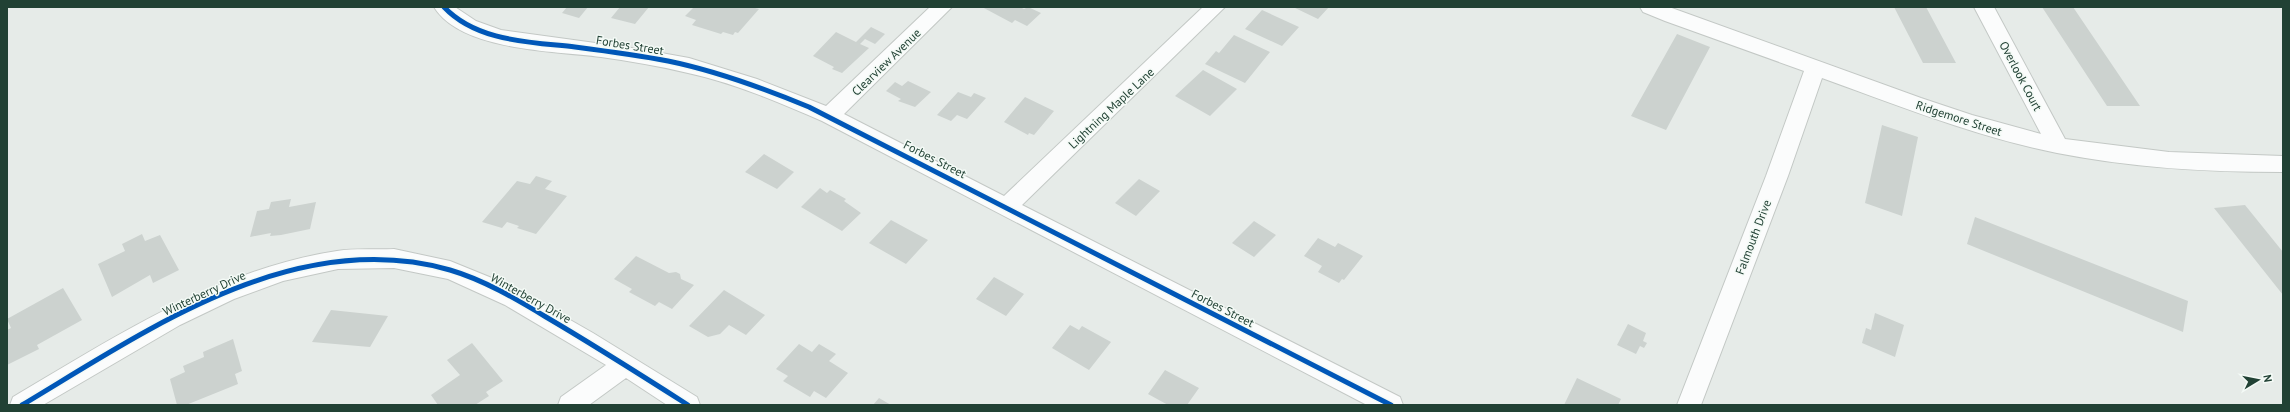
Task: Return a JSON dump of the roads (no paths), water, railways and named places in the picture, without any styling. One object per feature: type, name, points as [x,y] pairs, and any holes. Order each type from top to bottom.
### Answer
[{"type":"street","name":"Forbes Street","points":[[444,7],[457,19],[473,28],[489,33],[526,41],[667,60],[712,71],[763,88],[829,116],[1392,405]]},
{"type":"street","name":"Clearview Avenue","points":[[829,116],[942,7]]},
{"type":"street","name":"Lightning Maple Lane","points":[[1006,207],[1215,7]]},
{"type":"street","name":"Ridgemore Street","points":[[1650,7],[1955,118],[2058,145],[2174,161],[2283,164]]},
{"type":"street","name":"Overlook Court","points":[[1984,7],[2058,145]]},
{"type":"street","name":"Falmouth Drive","points":[[1689,405],[1777,176],[1816,68]]},
{"type":"street","name":"Winterberry Drive","points":[[22,405],[173,317],[213,297],[252,281],[292,269],[346,259],[389,259],[423,263],[472,278],[527,306],[688,405]]},
{"type":"street","points":[[570,405],[625,365]]}]
